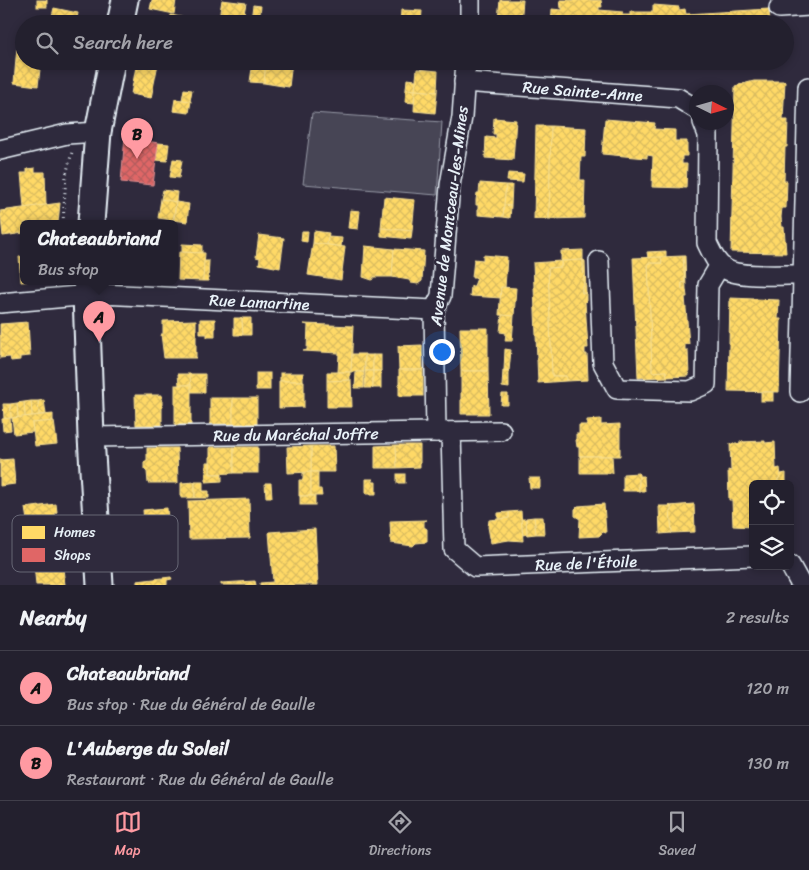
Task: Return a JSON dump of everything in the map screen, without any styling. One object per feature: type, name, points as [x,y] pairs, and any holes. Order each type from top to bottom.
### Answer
[{"type":"main road","points":[[122,15],[125,0]]},
{"type":"main road","points":[[91,220],[98,132],[110,70]]},
{"type":"main road","points":[[86,288],[96,515]]},
{"type":"main road","points":[[99,572],[100,585]]},
{"type":"street","points":[[470,0],[470,15]]},
{"type":"street","points":[[778,8],[809,6]]},
{"type":"street","name":"Avenue de Montceau-les-Mines","points":[[444,432],[434,310],[441,296],[450,185],[462,117],[465,70]]},
{"type":"street","name":"Rue Sainte-Anne","points":[[464,82],[678,98],[689,105]]},
{"type":"street","points":[[800,392],[806,275],[808,87]]},
{"type":"street","points":[[706,130],[708,136],[707,242],[714,258],[725,270],[739,274],[806,275]]},
{"type":"street","points":[[0,150],[67,134],[98,132]]},
{"type":"street","points":[[598,261],[603,364],[617,389],[690,391],[706,384],[708,285],[720,265]]},
{"type":"street","name":"Rue Lamartine","points":[[0,303],[86,288],[102,294],[434,310]]},
{"type":"street","name":"Rue du Maréchal Joffre","points":[[91,437],[501,431]]},
{"type":"street","name":"Rue de l'Étoile","points":[[444,432],[454,549],[475,567],[749,556]]},
{"type":"street","points":[[793,570],[801,585]]},
{"type":"path","points":[[62,220],[66,175]]},
{"type":"shaded area","points":[[312,113],[442,122],[437,195],[303,184]]},
{"type":"building: Homes","points":[[37,0],[47,0],[47,7],[37,7]]},
{"type":"building: Homes","points":[[152,0],[176,0],[174,14],[150,9]]},
{"type":"building: Homes","points":[[222,0],[246,3],[244,15],[220,15]]},
{"type":"building: Homes","points":[[500,0],[523,0],[522,15],[498,15]]},
{"type":"building: Homes","points":[[560,0],[601,0],[602,7],[599,7],[599,10],[623,12],[622,15],[552,15],[552,9],[562,10],[563,8],[561,8]]},
{"type":"building: Homes","points":[[253,5],[261,6],[260,15],[252,15]]},
{"type":"building: Homes","points":[[653,5],[679,7],[679,10],[685,9],[686,14],[769,9],[769,15],[630,15],[630,12],[653,12]]},
{"type":"building: Homes","points":[[54,8],[78,13],[78,15],[52,15]]},
{"type":"building: Homes","points":[[401,10],[422,11],[422,15],[401,15]]},
{"type":"building: Homes","points":[[15,70],[40,70],[38,86],[14,83]]},
{"type":"building: Homes","points":[[135,70],[157,70],[151,98],[131,94]]},
{"type":"building: Homes","points":[[252,70],[265,70],[264,83],[250,82]]},
{"type":"building: Homes","points":[[265,70],[291,70],[289,87],[264,83]]},
{"type":"building: Homes","points":[[417,70],[438,71],[437,92],[415,90]]},
{"type":"building: Homes","points":[[407,79],[416,80],[415,90],[406,89]]},
{"type":"building: Homes","points":[[754,81],[785,81],[783,120],[788,120],[784,181],[787,181],[786,208],[782,208],[781,217],[782,227],[784,227],[786,253],[731,252],[735,86]]},
{"type":"building: Homes","points":[[184,89],[192,90],[190,101],[182,100]]},
{"type":"building: Homes","points":[[406,89],[415,90],[414,103],[405,102]]},
{"type":"building: Homes","points":[[415,90],[437,92],[435,113],[414,111]]},
{"type":"building: Homes","points":[[175,99],[191,101],[189,113],[173,111]]},
{"type":"building: Homes","points":[[494,118],[516,120],[513,160],[485,158],[486,137],[496,138],[496,134],[493,134]]},
{"type":"building: Homes","points":[[605,119],[655,123],[654,129],[675,130],[675,141],[687,141],[687,156],[682,156],[682,164],[687,164],[686,188],[652,187],[653,156],[647,155],[647,158],[602,154]]},
{"type":"building: Homes","points":[[536,126],[551,126],[549,219],[534,219]]},
{"type":"building: Homes","points":[[551,126],[586,128],[585,157],[581,157],[580,180],[585,180],[584,218],[549,219]]},
{"type":"building: Homes","points":[[158,143],[169,144],[167,161],[156,160]]},
{"type":"building: Homes","points":[[173,159],[182,160],[179,178],[170,177]]},
{"type":"building: Homes","points":[[35,168],[35,172],[45,172],[46,205],[24,208],[21,173],[27,173],[27,169]]},
{"type":"building: Homes","points":[[508,173],[524,174],[523,182],[507,181]]},
{"type":"building: Homes","points":[[480,183],[506,185],[503,217],[478,215],[476,200]]},
{"type":"building: Homes","points":[[506,185],[512,185],[511,206],[504,205]]},
{"type":"building: Homes","points":[[163,190],[177,192],[176,202],[161,199]]},
{"type":"building: Homes","points":[[384,197],[415,200],[412,231],[381,228]]},
{"type":"building: Homes","points":[[161,199],[176,202],[173,220],[158,218]]},
{"type":"building: Homes","points":[[176,202],[189,204],[187,222],[174,220]]},
{"type":"building: Homes","points":[[60,203],[58,220],[20,220],[20,234],[3,236],[0,211]]},
{"type":"building: Homes","points":[[504,205],[511,206],[510,218],[503,217]]},
{"type":"building: Homes","points":[[350,210],[360,211],[358,229],[348,228]]},
{"type":"building: Homes","points":[[381,228],[412,231],[411,239],[381,236]]},
{"type":"building: Homes","points":[[302,231],[308,231],[307,242],[301,241]]},
{"type":"building: Homes","points":[[314,231],[329,233],[327,245],[313,243]]},
{"type":"building: Homes","points":[[259,235],[284,238],[280,268],[259,264],[260,258],[256,257]]},
{"type":"building: Homes","points":[[328,237],[342,238],[341,247],[327,245]]},
{"type":"building: Homes","points":[[313,243],[345,247],[341,280],[308,275]]},
{"type":"building: Homes","points":[[182,244],[202,245],[202,253],[182,252]]},
{"type":"building: Homes","points":[[365,246],[394,249],[392,277],[374,277],[372,280],[363,277]]},
{"type":"building: Homes","points":[[394,249],[424,251],[422,281],[418,284],[411,283],[409,280],[392,277]]},
{"type":"building: Homes","points":[[583,250],[583,260],[561,261],[561,251]]},
{"type":"building: Homes","points":[[666,251],[666,257],[648,258],[647,252]]},
{"type":"building: Homes","points":[[179,252],[205,253],[203,281],[178,280]]},
{"type":"building: Homes","points":[[483,255],[507,257],[505,288],[501,287],[501,298],[470,297],[471,286],[474,286],[477,278],[472,278],[474,259],[483,260]]},
{"type":"building: Homes","points":[[683,256],[685,282],[682,283],[682,289],[686,289],[689,344],[685,344],[685,350],[688,350],[689,376],[667,377],[666,371],[652,372],[648,263],[662,263],[661,257]]},
{"type":"building: Homes","points":[[683,256],[685,256],[686,289],[682,289],[682,283],[685,282]]},
{"type":"building: Homes","points":[[661,257],[662,263],[648,263],[652,372],[666,371],[667,377],[638,378],[633,258]]},
{"type":"building: Homes","points":[[583,260],[584,287],[582,287],[582,293],[586,293],[588,348],[585,348],[585,354],[587,354],[588,380],[566,381],[566,376],[552,376],[548,268],[561,267],[561,261]]},
{"type":"building: Homes","points":[[583,260],[585,261],[586,293],[582,293],[582,287],[584,287]]},
{"type":"building: Homes","points":[[204,261],[209,261],[208,281],[203,281]]},
{"type":"building: Homes","points":[[561,261],[561,267],[548,268],[552,376],[566,376],[566,381],[538,383],[533,263]]},
{"type":"building: Homes","points":[[501,287],[516,288],[514,316],[499,315]]},
{"type":"building: Homes","points":[[730,298],[779,300],[778,319],[781,319],[779,392],[728,391]]},
{"type":"building: Homes","points":[[502,315],[514,316],[512,341],[505,341],[506,333],[500,332]]},
{"type":"building: Homes","points":[[234,318],[242,318],[243,335],[234,335]]},
{"type":"building: Homes","points":[[242,318],[251,318],[251,335],[243,335]]},
{"type":"building: Homes","points":[[200,319],[215,319],[215,337],[207,337],[207,334],[200,334]]},
{"type":"building: Homes","points":[[196,320],[196,358],[164,358],[161,334],[163,334],[163,321]]},
{"type":"building: Homes","points":[[28,322],[30,356],[20,357],[20,360],[11,361],[10,357],[0,358],[0,324]]},
{"type":"building: Homes","points":[[304,324],[353,326],[351,372],[338,372],[339,353],[303,351],[307,350],[308,325]]},
{"type":"building: Homes","points":[[460,328],[488,328],[488,371],[461,371]]},
{"type":"building: Homes","points":[[422,345],[423,370],[399,370],[398,346]]},
{"type":"building: Homes","points":[[505,349],[511,350],[509,371],[504,371]]},
{"type":"building: Homes","points":[[352,354],[365,354],[364,372],[351,372]]},
{"type":"building: Homes","points":[[365,355],[373,355],[373,371],[365,371]]},
{"type":"building: Homes","points":[[373,355],[381,355],[381,371],[373,371]]},
{"type":"building: Homes","points":[[399,370],[423,370],[423,396],[399,396]]},
{"type":"building: Homes","points":[[503,370],[509,371],[509,388],[502,387]]},
{"type":"building: Homes","points":[[365,371],[373,371],[373,388],[365,388]]},
{"type":"building: Homes","points":[[373,371],[381,371],[381,388],[373,388]]},
{"type":"building: Homes","points":[[461,371],[488,371],[489,414],[461,414]]},
{"type":"building: Homes","points":[[327,372],[350,372],[350,380],[327,381]]},
{"type":"building: Homes","points":[[356,372],[364,372],[364,388],[355,388]]},
{"type":"building: Homes","points":[[256,373],[270,373],[270,390],[256,390]]},
{"type":"building: Homes","points":[[280,373],[303,373],[303,381],[280,381]]},
{"type":"building: Homes","points":[[178,374],[190,374],[191,385],[179,385]]},
{"type":"building: Homes","points":[[190,374],[205,374],[205,392],[191,392]]},
{"type":"building: Homes","points":[[351,380],[352,407],[327,407],[327,381]]},
{"type":"building: Homes","points":[[279,381],[304,381],[304,407],[279,408]]},
{"type":"building: Homes","points":[[175,385],[191,385],[191,425],[175,425]]},
{"type":"building: Homes","points":[[761,392],[773,392],[773,401],[761,401]]},
{"type":"building: Homes","points":[[502,394],[508,394],[508,405],[501,405]]},
{"type":"building: Homes","points":[[135,395],[162,395],[162,425],[136,425]]},
{"type":"building: Homes","points":[[210,398],[233,398],[233,424],[210,424]]},
{"type":"building: Homes","points":[[233,398],[257,398],[257,424],[233,424]]},
{"type":"building: Homes","points":[[44,400],[46,414],[39,415],[38,401]]},
{"type":"building: Homes","points":[[31,401],[38,401],[39,415],[32,416]]},
{"type":"building: Homes","points":[[31,401],[32,416],[25,417],[24,402]]},
{"type":"building: Homes","points":[[24,402],[25,417],[18,418],[17,403]]},
{"type":"building: Homes","points":[[17,403],[18,418],[11,418],[10,404]]},
{"type":"building: Homes","points":[[3,404],[10,404],[11,418],[4,419]]},
{"type":"building: Homes","points":[[53,414],[53,421],[32,423],[33,432],[14,434],[12,418]]},
{"type":"building: Homes","points":[[10,418],[11,430],[3,431],[2,419]]},
{"type":"building: Homes","points":[[601,419],[601,425],[620,424],[620,456],[579,456],[576,434],[579,434],[579,425],[587,425],[587,420]]},
{"type":"building: Homes","points":[[54,421],[57,444],[35,446],[32,423]]},
{"type":"building: Homes","points":[[740,442],[775,442],[776,469],[780,468],[781,476],[778,480],[749,480],[749,527],[733,526],[732,500],[729,500],[728,470],[731,471],[730,444],[740,444]]},
{"type":"building: Homes","points":[[396,445],[397,468],[375,468],[375,446]]},
{"type":"building: Homes","points":[[396,445],[420,445],[420,467],[397,468]]},
{"type":"building: Homes","points":[[311,446],[334,446],[335,472],[311,472]]},
{"type":"building: Homes","points":[[311,446],[311,472],[288,473],[287,447]]},
{"type":"building: Homes","points":[[210,447],[234,447],[234,473],[210,474]]},
{"type":"building: Homes","points":[[234,447],[258,447],[258,473],[234,473]]},
{"type":"building: Homes","points":[[147,448],[177,448],[178,483],[148,483],[147,472],[144,469],[144,462],[147,460]]},
{"type":"building: Homes","points":[[580,456],[612,456],[613,473],[580,473]]},
{"type":"building: Homes","points":[[13,459],[15,484],[0,486],[0,460]]},
{"type":"building: Homes","points":[[206,462],[210,462],[210,474],[222,474],[222,481],[206,482]]},
{"type":"building: Homes","points":[[311,472],[311,496],[299,496],[299,480],[303,480],[303,473]]},
{"type":"building: Homes","points":[[311,472],[318,472],[318,489],[321,489],[322,496],[311,496]]},
{"type":"building: Homes","points":[[639,473],[639,491],[623,491],[623,474]]},
{"type":"building: Homes","points":[[786,473],[786,480],[778,480],[781,474]]},
{"type":"building: Homes","points":[[397,474],[405,474],[405,483],[397,483]]},
{"type":"building: Homes","points":[[639,476],[644,476],[645,491],[639,491]]},
{"type":"building: Homes","points":[[529,478],[540,478],[540,488],[530,488]]},
{"type":"building: Homes","points":[[366,479],[373,479],[373,482],[376,482],[376,494],[366,494]]},
{"type":"building: Homes","points":[[195,482],[195,498],[181,498],[181,483]]},
{"type":"building: Homes","points":[[195,482],[203,482],[203,491],[209,491],[209,498],[195,498]]},
{"type":"building: Homes","points":[[265,483],[271,483],[272,497],[266,497]]},
{"type":"building: Homes","points":[[300,496],[315,496],[315,505],[300,505]]},
{"type":"building: Homes","points":[[249,499],[250,538],[189,539],[188,501]]},
{"type":"building: Homes","points":[[56,504],[57,512],[55,515],[26,515],[25,508]]},
{"type":"building: Homes","points":[[604,504],[606,533],[603,532],[599,536],[579,537],[580,519],[575,516],[575,509],[578,506]]},
{"type":"building: Homes","points":[[694,504],[695,532],[672,533],[671,506],[669,506]]},
{"type":"building: Homes","points":[[659,506],[671,506],[672,533],[660,534]]},
{"type":"building: Homes","points":[[167,508],[168,515],[143,515],[143,510]]},
{"type":"building: Homes","points":[[521,511],[523,541],[509,540],[491,543],[488,527],[489,520],[509,518],[509,512]]},
{"type":"building: Homes","points":[[509,512],[509,518],[498,519],[498,513]]},
{"type":"building: Homes","points":[[534,517],[543,517],[544,534],[536,534]]},
{"type":"building: Homes","points":[[534,517],[536,534],[527,535],[526,518]]},
{"type":"building: Homes","points":[[521,519],[526,519],[527,534],[523,535]]},
{"type":"building: Homes","points":[[427,520],[424,521],[424,527],[427,529],[427,542],[416,543],[413,546],[391,543],[390,521]]},
{"type":"building: Homes","points":[[315,529],[318,585],[260,585],[260,583],[273,582],[269,532]]},
{"type":"building: Homes","points":[[35,572],[63,572],[65,585],[36,585]]},
{"type":"building: Homes","points":[[171,577],[172,579],[167,580],[167,585],[137,585],[137,581]]},
{"type":"building: Homes","points":[[255,581],[256,585],[221,585],[221,583]]},
{"type":"building: Shops","points":[[126,125],[148,127],[147,141],[158,143],[153,185],[121,182]]},
{"type":"place","name":"L'Auberge du Soleil","points":[[137,159]]},
{"type":"place","name":"Chateaubriand","points":[[99,342]]}]
